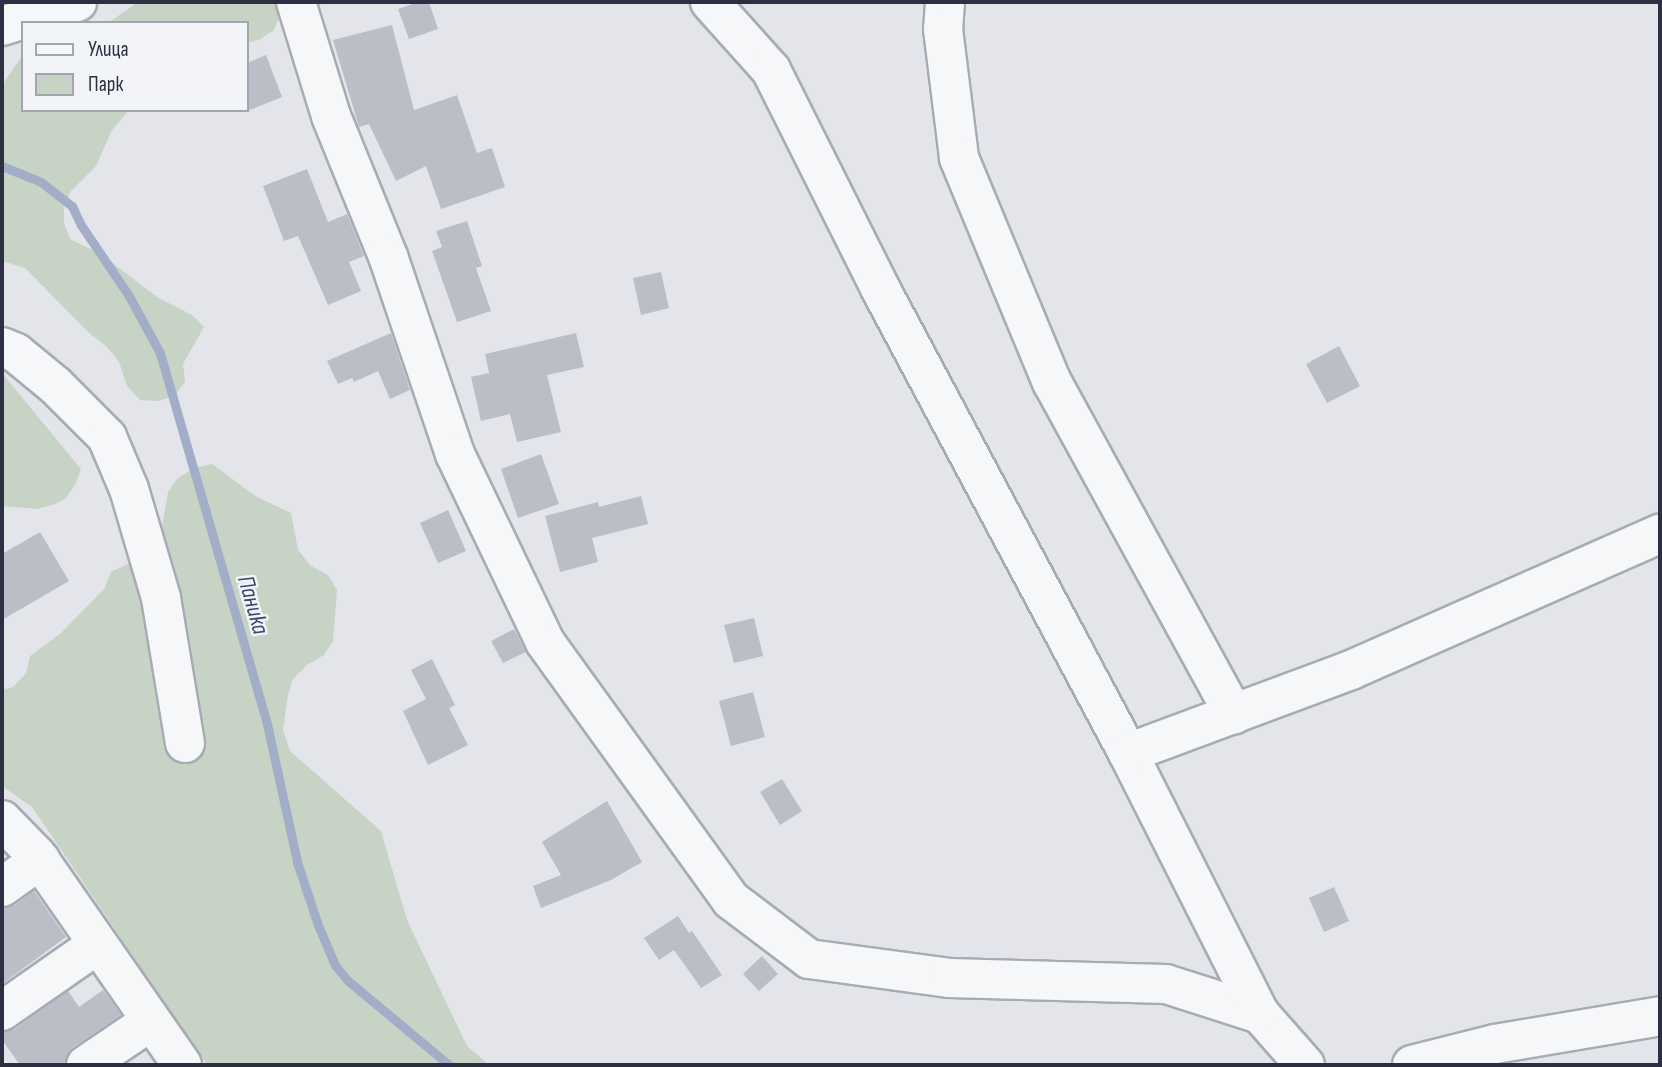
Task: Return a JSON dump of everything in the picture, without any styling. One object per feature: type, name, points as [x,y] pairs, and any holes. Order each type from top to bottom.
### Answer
[{"type":"street","points":[[2,26],[77,2]]},
{"type":"street","points":[[296,2],[331,116],[389,259],[455,454],[545,642],[731,900],[809,959],[949,978],[1166,984],[1260,1014]]},
{"type":"street","points":[[710,2],[771,71],[880,288],[1128,754],[1260,1014],[1305,1065]]},
{"type":"street","points":[[945,2],[943,29],[959,158],[1052,382],[1234,713]]},
{"type":"street","points":[[2,347],[16,353],[55,385],[107,437],[129,489],[161,598],[185,743]]},
{"type":"street","points":[[1128,754],[1351,670],[1660,534]]},
{"type":"street","points":[[2,820],[40,860],[182,1065]]},
{"type":"street","points":[[2,887],[40,860]]},
{"type":"street","points":[[2,1011],[98,944]]},
{"type":"street","points":[[1412,1065],[1495,1044],[1660,1016]]},
{"type":"street","points":[[86,1065],[151,1021]]},
{"type":"green space","points":[[138,2],[278,2],[281,14],[274,30],[259,40],[248,43],[248,21],[111,21]]},
{"type":"green space","points":[[21,58],[21,112],[127,112],[112,130],[96,166],[71,191],[64,207],[64,223],[70,239],[101,254],[157,297],[192,315],[204,327],[183,364],[185,381],[175,396],[158,401],[140,400],[127,386],[119,362],[107,347],[89,333],[25,268],[2,261],[2,85]]},
{"type":"green space","points":[[2,373],[81,469],[75,485],[65,499],[55,504],[37,509],[2,506]]},
{"type":"green space","points":[[212,464],[257,497],[291,513],[298,550],[311,566],[328,575],[337,590],[333,641],[324,655],[307,665],[293,679],[283,730],[290,751],[381,831],[407,920],[467,1046],[489,1065],[207,1065],[32,807],[2,786],[2,690],[13,687],[26,673],[30,656],[61,633],[104,589],[111,572],[147,555],[159,544],[168,492],[178,478],[194,468]]},
{"type":"building","points":[[418,2],[429,2],[438,29],[409,39],[398,9]]},
{"type":"building","points":[[392,25],[414,110],[457,95],[477,153],[492,148],[505,187],[441,209],[426,166],[396,181],[369,124],[359,127],[333,40]]},
{"type":"building","points":[[266,55],[282,97],[248,111],[248,63]]},
{"type":"building","points":[[307,169],[328,222],[347,214],[364,256],[349,262],[361,291],[328,305],[298,236],[284,241],[263,186]]},
{"type":"building","points":[[467,221],[482,266],[476,268],[491,311],[457,322],[432,251],[442,247],[436,231]]},
{"type":"building","points":[[661,272],[669,308],[641,315],[633,278]]},
{"type":"building","points":[[391,333],[410,390],[390,399],[378,371],[354,382],[352,378],[338,384],[327,361]]},
{"type":"building","points":[[576,333],[584,367],[547,375],[561,432],[517,442],[510,414],[481,421],[471,377],[489,373],[485,354]]},
{"type":"building","points":[[1339,346],[1360,386],[1327,403],[1306,364]]},
{"type":"building","points":[[541,454],[559,504],[518,518],[501,469]]},
{"type":"building","points":[[641,496],[648,524],[592,538],[598,562],[560,572],[545,516],[598,502],[599,507]]},
{"type":"building","points":[[448,510],[466,551],[438,563],[420,523]]},
{"type":"building","points":[[40,532],[69,581],[2,620],[2,554]]},
{"type":"building","points":[[754,618],[763,656],[734,663],[724,625]]},
{"type":"building","points":[[514,629],[526,652],[503,663],[491,641]]},
{"type":"building","points":[[432,659],[455,705],[449,708],[468,745],[428,765],[403,711],[426,699],[411,670]]},
{"type":"building","points":[[753,692],[765,737],[731,746],[719,701]]},
{"type":"building","points":[[782,779],[802,811],[780,825],[760,792]]},
{"type":"building","points":[[607,801],[642,862],[611,880],[541,908],[533,886],[561,875],[542,842]]},
{"type":"building","points":[[1334,887],[1349,921],[1324,932],[1309,898]]},
{"type":"building","points":[[34,891],[66,937],[2,984],[2,908],[15,905]]},
{"type":"building","points":[[678,916],[689,933],[692,931],[722,975],[701,988],[674,950],[659,960],[644,938]]},
{"type":"building","points":[[762,956],[778,974],[759,991],[743,974]]},
{"type":"building","points":[[103,990],[121,1015],[73,1047],[64,1065],[20,1065],[2,1040],[2,1032],[15,1029],[68,991],[79,1007]]},
{"type":"waterway","name":"Паника","points":[[2,166],[41,182],[72,206],[81,225],[129,296],[160,353],[267,724],[297,862],[318,925],[335,965],[347,980],[449,1065]]}]
